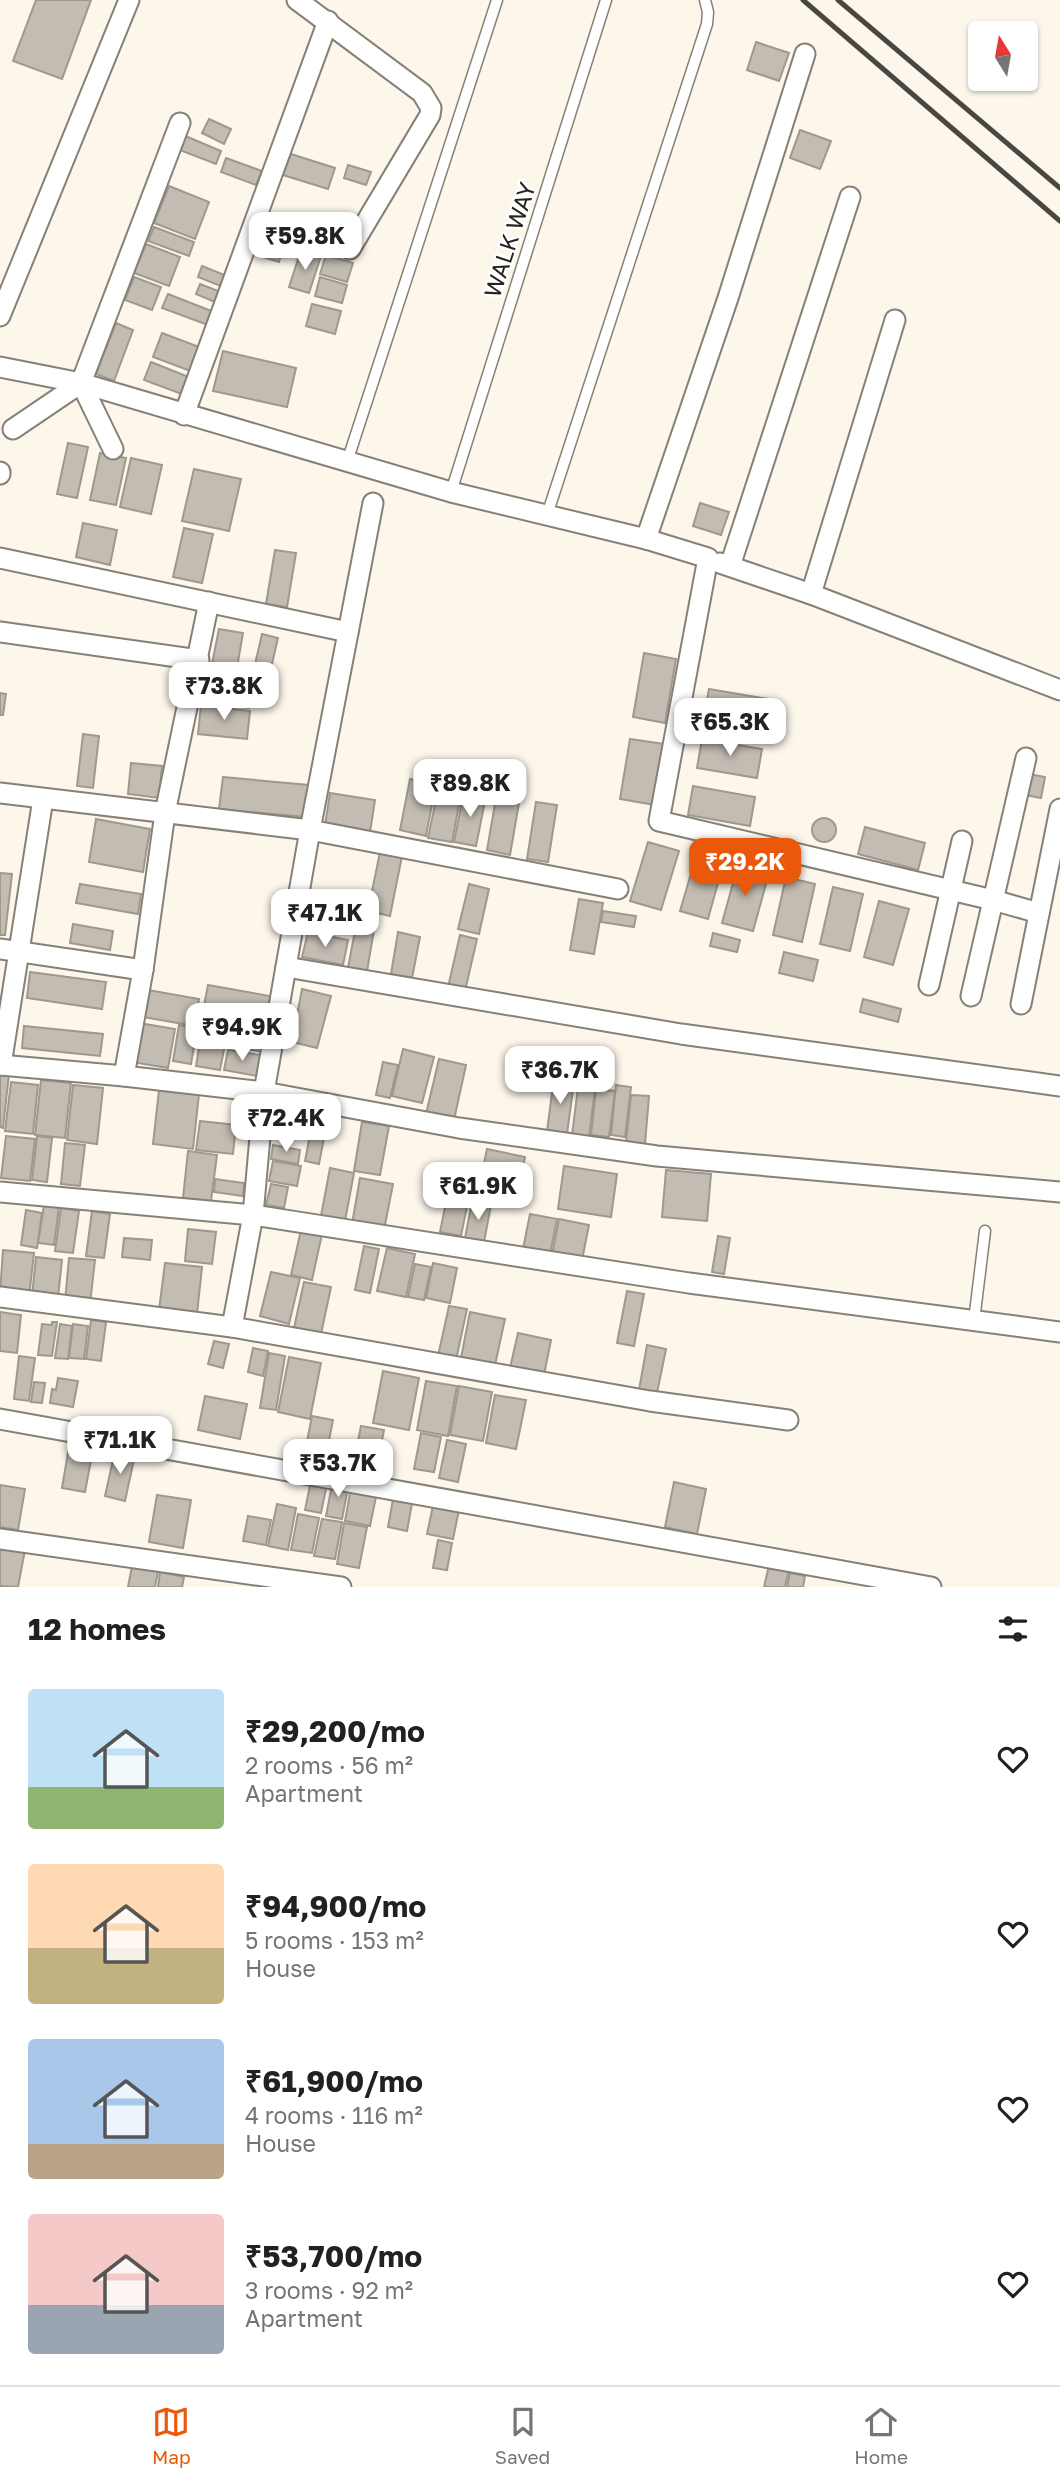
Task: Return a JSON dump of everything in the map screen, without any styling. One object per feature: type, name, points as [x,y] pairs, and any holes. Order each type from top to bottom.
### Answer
[{"type":"street","points":[[0,316],[130,0]]},
{"type":"street","points":[[297,0],[422,93],[431,108],[430,115],[350,249]]},
{"type":"street","points":[[184,415],[328,21]]},
{"type":"street","points":[[646,539],[728,298],[805,54]]},
{"type":"street","points":[[13,429],[81,383],[180,123]]},
{"type":"street","points":[[730,566],[850,197]]},
{"type":"street","points":[[811,594],[895,320]]},
{"type":"street","points":[[0,368],[81,383],[451,492],[646,539],[811,594],[1060,690]]},
{"type":"street","points":[[81,383],[113,449]]},
{"type":"street","points":[[232,1327],[253,1214],[264,1092],[310,830],[373,503]]},
{"type":"street","points":[[0,558],[348,632]]},
{"type":"street","points":[[708,558],[659,821],[1039,913]]},
{"type":"street","points":[[124,1076],[166,813],[209,602]]},
{"type":"street","points":[[0,632],[199,660]]},
{"type":"street","points":[[971,996],[1026,758]]},
{"type":"street","points":[[0,793],[310,830],[618,890]]},
{"type":"street","points":[[43,799],[10,950],[0,1065],[264,1092],[459,1128],[657,1156],[1060,1192]]},
{"type":"street","points":[[1021,1004],[1060,809]]},
{"type":"street","points":[[929,985],[962,841]]},
{"type":"street","points":[[10,950],[143,970]]},
{"type":"street","points":[[286,967],[681,1034],[1060,1086]]},
{"type":"street","points":[[0,1192],[253,1214],[689,1283],[1060,1332]]},
{"type":"street","points":[[0,1297],[232,1327],[650,1401],[788,1420]]},
{"type":"street","points":[[0,1419],[932,1587]]},
{"type":"street","points":[[0,1539],[341,1587]]},
{"type":"lane","points":[[347,462],[498,0]]},
{"type":"lane","name":"WALK WAY","points":[[451,492],[606,0]]},
{"type":"lane","points":[[547,515],[707,24],[705,0]]},
{"type":"lane","points":[[974,1321],[985,1231]]},
{"type":"building","points":[[36,0],[91,0],[62,79],[13,61]]},
{"type":"building","points":[[756,42],[789,53],[779,81],[747,70]]},
{"type":"building","points":[[209,119],[231,129],[224,144],[202,133]]},
{"type":"building","points":[[800,130],[831,141],[820,169],[790,158]]},
{"type":"building","points":[[183,135],[221,151],[216,164],[177,149]]},
{"type":"building","points":[[291,154],[335,168],[328,189],[283,175]]},
{"type":"building","points":[[226,158],[262,171],[256,185],[221,172]]},
{"type":"building","points":[[348,165],[371,172],[366,185],[344,178]]},
{"type":"building","points":[[169,186],[209,202],[195,239],[154,223]]},
{"type":"building","points":[[154,227],[194,242],[189,256],[148,241]]},
{"type":"building","points":[[257,240],[283,248],[279,262],[253,254]]},
{"type":"building","points":[[146,244],[180,257],[169,286],[134,273]]},
{"type":"building","points":[[301,250],[321,256],[309,293],[289,287]]},
{"type":"building","points":[[326,255],[353,263],[347,282],[320,274]]},
{"type":"building","points":[[202,266],[227,276],[223,287],[198,277]]},
{"type":"building","points":[[134,277],[161,287],[152,310],[125,300]]},
{"type":"building","points":[[320,277],[347,285],[342,303],[315,296]]},
{"type":"building","points":[[200,284],[221,292],[217,303],[196,294]]},
{"type":"building","points":[[168,294],[214,312],[208,325],[162,308]]},
{"type":"building","points":[[312,304],[341,311],[335,334],[306,326]]},
{"type":"building","points":[[116,323],[133,330],[114,381],[96,374]]},
{"type":"building","points":[[162,333],[202,348],[193,372],[153,357]]},
{"type":"building","points":[[223,351],[296,368],[287,407],[213,391]]},
{"type":"building","points":[[151,362],[194,379],[187,396],[144,380]]},
{"type":"building","points":[[68,443],[88,447],[77,498],[57,494]]},
{"type":"building","points":[[100,453],[126,458],[116,505],[90,500]]},
{"type":"building","points":[[131,458],[162,465],[151,514],[120,507]]},
{"type":"building","points":[[194,469],[241,479],[229,531],[182,521]]},
{"type":"building","points":[[700,503],[729,512],[721,535],[693,526]]},
{"type":"building","points":[[83,523],[117,530],[110,565],[76,557]]},
{"type":"building","points":[[184,528],[213,534],[202,583],[173,577]]},
{"type":"building","points":[[275,550],[296,553],[287,607],[266,604]]},
{"type":"building","points":[[219,629],[243,633],[236,673],[211,669]]},
{"type":"building","points":[[262,634],[278,638],[269,677],[253,673]]},
{"type":"building","points":[[644,653],[676,659],[665,723],[633,717]]},
{"type":"building","points":[[207,678],[253,684],[249,708],[204,703]]},
{"type":"building","points":[[709,689],[769,699],[763,732],[703,722]]},
{"type":"building","points":[[0,693],[6,694],[3,715],[0,715]]},
{"type":"building","points":[[201,705],[250,711],[247,739],[198,734]]},
{"type":"building","points":[[83,734],[99,736],[93,788],[77,786]]},
{"type":"building","points":[[630,739],[665,744],[655,805],[620,799]]},
{"type":"building","points":[[702,739],[762,749],[757,778],[697,768]]},
{"type":"building","points":[[131,763],[162,766],[159,798],[128,794]]},
{"type":"building","points":[[1029,774],[1045,777],[1041,798],[1025,795]]},
{"type":"building","points":[[223,777],[309,785],[306,817],[219,809]]},
{"type":"building","points":[[410,779],[436,784],[426,836],[400,830]]},
{"type":"building","points":[[693,786],[755,797],[750,826],[688,815]]},
{"type":"building","points":[[438,790],[461,794],[452,842],[428,838]]},
{"type":"building","points":[[464,792],[486,796],[476,846],[454,842]]},
{"type":"building","points":[[330,793],[375,800],[370,832],[325,825]]},
{"type":"building","points":[[496,798],[519,803],[510,855],[487,850]]},
{"type":"building","points":[[536,802],[557,805],[548,862],[527,859]]},
{"type":"building","points":[[824,818],[833,821],[836,830],[833,839],[824,842],[815,839],[812,830],[815,821]]},
{"type":"building","points":[[96,819],[150,829],[143,872],[89,862]]},
{"type":"building","points":[[865,827],[925,843],[918,870],[858,854]]},
{"type":"building","points":[[648,842],[679,851],[661,910],[630,901]]},
{"type":"building","points":[[380,852],[402,856],[390,916],[368,911]]},
{"type":"building","points":[[697,853],[724,861],[708,919],[680,911]]},
{"type":"building","points":[[738,865],[769,873],[753,931],[722,923]]},
{"type":"building","points":[[0,873],[12,874],[5,935],[0,935]]},
{"type":"building","points":[[786,877],[815,884],[802,942],[773,935]]},
{"type":"building","points":[[80,884],[141,894],[138,914],[76,903]]},
{"type":"building","points":[[469,884],[489,889],[479,934],[458,929]]},
{"type":"building","points":[[833,887],[863,894],[850,951],[820,944]]},
{"type":"building","points":[[579,899],[603,903],[594,954],[570,950]]},
{"type":"building","points":[[879,901],[909,909],[893,965],[864,957]]},
{"type":"building","points":[[603,911],[636,916],[634,927],[601,922]]},
{"type":"building","points":[[358,915],[376,918],[367,971],[348,968]]},
{"type":"building","points":[[73,924],[113,931],[110,950],[70,943]]},
{"type":"building","points":[[308,932],[348,940],[343,965],[302,957]]},
{"type":"building","points":[[398,932],[420,937],[412,978],[391,974]]},
{"type":"building","points":[[713,933],[740,940],[737,952],[710,946]]},
{"type":"building","points":[[460,935],[477,939],[465,991],[448,987]]},
{"type":"building","points":[[784,952],[818,960],[813,981],[779,973]]},
{"type":"building","points":[[30,972],[106,982],[102,1009],[27,998]]},
{"type":"building","points":[[208,985],[275,997],[270,1023],[203,1011]]},
{"type":"building","points":[[302,989],[331,996],[317,1048],[292,1042]]},
{"type":"building","points":[[148,990],[199,999],[195,1026],[143,1017]]},
{"type":"building","points":[[863,999],[901,1009],[898,1022],[860,1012]]},
{"type":"building","points":[[139,1023],[175,1029],[168,1068],[132,1062]]},
{"type":"building","points":[[179,1025],[197,1028],[191,1064],[173,1061]]},
{"type":"building","points":[[230,1025],[266,1031],[263,1052],[226,1045]]},
{"type":"building","points":[[24,1026],[103,1034],[100,1056],[22,1048]]},
{"type":"building","points":[[202,1030],[227,1034],[220,1070],[196,1066]]},
{"type":"building","points":[[403,1049],[434,1057],[422,1103],[392,1096]]},
{"type":"building","points":[[228,1050],[260,1055],[257,1076],[224,1070]]},
{"type":"building","points":[[439,1059],[466,1065],[454,1120],[426,1114]]},
{"type":"building","points":[[383,1062],[398,1065],[390,1098],[376,1095]]},
{"type":"building","points":[[0,1074],[9,1074],[3,1128],[0,1127]]},
{"type":"building","points":[[554,1079],[574,1082],[567,1134],[547,1131]]},
{"type":"building","points":[[41,1080],[71,1083],[65,1138],[35,1135]]},
{"type":"building","points":[[11,1082],[38,1085],[33,1134],[5,1131]]},
{"type":"building","points":[[73,1085],[103,1088],[97,1144],[67,1140]]},
{"type":"building","points":[[616,1085],[631,1087],[625,1137],[611,1135]]},
{"type":"building","points":[[578,1087],[595,1089],[589,1137],[572,1135]]},
{"type":"building","points":[[596,1089],[615,1091],[609,1137],[591,1135]]},
{"type":"building","points":[[159,1090],[199,1094],[193,1149],[153,1144]]},
{"type":"building","points":[[631,1095],[649,1096],[645,1144],[626,1142]]},
{"type":"building","points":[[314,1114],[328,1117],[319,1164],[305,1161]]},
{"type":"building","points":[[200,1121],[236,1125],[233,1154],[196,1150]]},
{"type":"building","points":[[362,1122],[389,1126],[380,1175],[354,1171]]},
{"type":"building","points":[[6,1136],[35,1139],[30,1181],[1,1178]]},
{"type":"building","points":[[37,1136],[52,1138],[47,1182],[32,1180]]},
{"type":"building","points":[[65,1143],[85,1145],[80,1186],[61,1184]]},
{"type":"building","points":[[273,1145],[300,1150],[298,1164],[271,1159]]},
{"type":"building","points":[[487,1149],[525,1157],[516,1201],[478,1193]]},
{"type":"building","points":[[188,1151],[217,1155],[211,1201],[183,1198]]},
{"type":"building","points":[[273,1161],[301,1166],[297,1186],[269,1181]]},
{"type":"building","points":[[564,1166],[617,1174],[611,1217],[558,1209]]},
{"type":"building","points":[[330,1168],[354,1173],[345,1221],[321,1216]]},
{"type":"building","points":[[666,1170],[711,1174],[707,1221],[662,1217]]},
{"type":"building","points":[[360,1178],[393,1184],[384,1230],[352,1224]]},
{"type":"building","points":[[215,1179],[244,1183],[243,1196],[214,1192]]},
{"type":"building","points":[[271,1184],[288,1187],[284,1208],[266,1205]]},
{"type":"building","points":[[449,1187],[470,1191],[461,1236],[440,1232]]},
{"type":"building","points":[[473,1197],[492,1200],[483,1247],[464,1243]]},
{"type":"building","points":[[44,1205],[59,1207],[54,1245],[38,1243]]},
{"type":"building","points":[[61,1208],[79,1211],[73,1253],[55,1251]]},
{"type":"building","points":[[26,1210],[42,1213],[37,1248],[21,1245]]},
{"type":"building","points":[[92,1211],[110,1214],[104,1258],[86,1256]]},
{"type":"building","points":[[530,1214],[557,1219],[549,1260],[522,1254]]},
{"type":"building","points":[[559,1219],[589,1225],[581,1265],[551,1260]]},
{"type":"building","points":[[188,1229],[216,1232],[212,1264],[185,1261]]},
{"type":"building","points":[[301,1230],[322,1234],[312,1280],[291,1275]]},
{"type":"building","points":[[718,1236],[730,1238],[724,1274],[712,1272]]},
{"type":"building","points":[[124,1238],[152,1240],[150,1260],[122,1257]]},
{"type":"building","points":[[364,1246],[379,1249],[370,1293],[355,1290]]},
{"type":"building","points":[[387,1248],[415,1254],[406,1297],[377,1291]]},
{"type":"building","points":[[3,1250],[34,1253],[29,1297],[0,1293]]},
{"type":"building","points":[[36,1257],[62,1260],[58,1298],[32,1295]]},
{"type":"building","points":[[69,1258],[95,1260],[90,1304],[65,1301]]},
{"type":"building","points":[[165,1263],[202,1267],[197,1314],[159,1310]]},
{"type":"building","points":[[433,1263],[457,1268],[450,1303],[426,1298]]},
{"type":"building","points":[[415,1264],[431,1267],[424,1300],[408,1297]]},
{"type":"building","points":[[271,1272],[300,1278],[289,1324],[260,1316]]},
{"type":"building","points":[[304,1282],[331,1287],[321,1334],[294,1328]]},
{"type":"building","points":[[627,1291],[644,1294],[634,1346],[617,1343]]},
{"type":"building","points":[[449,1306],[467,1309],[456,1360],[438,1356]]},
{"type":"building","points":[[0,1312],[21,1315],[17,1353],[0,1351]]},
{"type":"building","points":[[470,1312],[505,1319],[495,1365],[461,1358]]},
{"type":"building","points":[[91,1320],[106,1322],[101,1361],[86,1359]]},
{"type":"building","points":[[52,1322],[57,1322],[52,1356],[38,1355],[42,1324],[52,1325]]},
{"type":"building","points":[[60,1324],[72,1326],[68,1359],[55,1358]]},
{"type":"building","points":[[73,1324],[88,1326],[84,1359],[69,1358]]},
{"type":"building","points":[[518,1333],[551,1340],[544,1375],[510,1368]]},
{"type":"building","points":[[214,1341],[229,1344],[223,1368],[208,1364]]},
{"type":"building","points":[[647,1345],[666,1349],[657,1393],[639,1390]]},
{"type":"building","points":[[253,1348],[268,1351],[263,1376],[248,1372]]},
{"type":"building","points":[[269,1353],[285,1356],[276,1410],[260,1408]]},
{"type":"building","points":[[19,1356],[35,1358],[29,1401],[14,1399]]},
{"type":"building","points":[[289,1357],[321,1363],[310,1419],[278,1412]]},
{"type":"building","points":[[383,1371],[419,1378],[409,1430],[373,1423]]},
{"type":"building","points":[[58,1378],[78,1381],[73,1407],[50,1403],[52,1389],[56,1390]]},
{"type":"building","points":[[426,1381],[457,1386],[448,1436],[417,1430]]},
{"type":"building","points":[[34,1382],[45,1383],[42,1403],[31,1402]]},
{"type":"building","points":[[459,1386],[492,1392],[483,1441],[450,1435]]},
{"type":"building","points":[[495,1395],[526,1400],[516,1449],[486,1443]]},
{"type":"building","points":[[205,1396],[247,1404],[240,1439],[198,1430]]},
{"type":"building","points":[[312,1416],[333,1420],[324,1466],[303,1462]]},
{"type":"building","points":[[361,1426],[384,1430],[377,1466],[354,1461]]},
{"type":"building","points":[[421,1433],[441,1437],[434,1472],[414,1469]]},
{"type":"building","points":[[71,1435],[95,1439],[85,1492],[62,1488]]},
{"type":"building","points":[[447,1440],[466,1444],[458,1482],[439,1478]]},
{"type":"building","points":[[115,1451],[135,1455],[125,1501],[105,1496]]},
{"type":"building","points":[[312,1476],[328,1479],[321,1513],[305,1510]]},
{"type":"building","points":[[333,1480],[349,1483],[342,1519],[326,1516]]},
{"type":"building","points":[[352,1482],[378,1487],[370,1526],[345,1521]]},
{"type":"building","points":[[674,1482],[706,1489],[697,1534],[665,1527]]},
{"type":"building","points":[[0,1485],[25,1489],[18,1530],[0,1527]]},
{"type":"building","points":[[394,1494],[413,1498],[407,1531],[388,1527]]},
{"type":"building","points":[[157,1495],[191,1500],[183,1548],[149,1542]]},
{"type":"building","points":[[434,1501],[460,1505],[453,1539],[427,1534]]},
{"type":"building","points":[[277,1504],[296,1508],[288,1550],[268,1546]]},
{"type":"building","points":[[298,1514],[319,1518],[312,1553],[291,1550]]},
{"type":"building","points":[[248,1516],[271,1520],[266,1545],[243,1541]]},
{"type":"building","points":[[322,1519],[342,1522],[335,1559],[314,1556]]},
{"type":"building","points":[[344,1523],[367,1527],[359,1568],[337,1564]]},
{"type":"building","points":[[438,1540],[452,1543],[447,1570],[433,1568]]},
{"type":"building","points":[[0,1545],[25,1550],[18,1587],[0,1586]]},
{"type":"building","points":[[769,1565],[789,1569],[785,1587],[764,1587]]},
{"type":"building","points":[[132,1566],[158,1571],[155,1587],[128,1587]]},
{"type":"building","points":[[160,1572],[184,1577],[182,1587],[158,1587]]},
{"type":"building","points":[[790,1573],[805,1576],[803,1587],[787,1587]]},
{"type":"railway","points":[[803,0],[1060,221]]},
{"type":"railway","points":[[838,0],[1060,188]]}]
